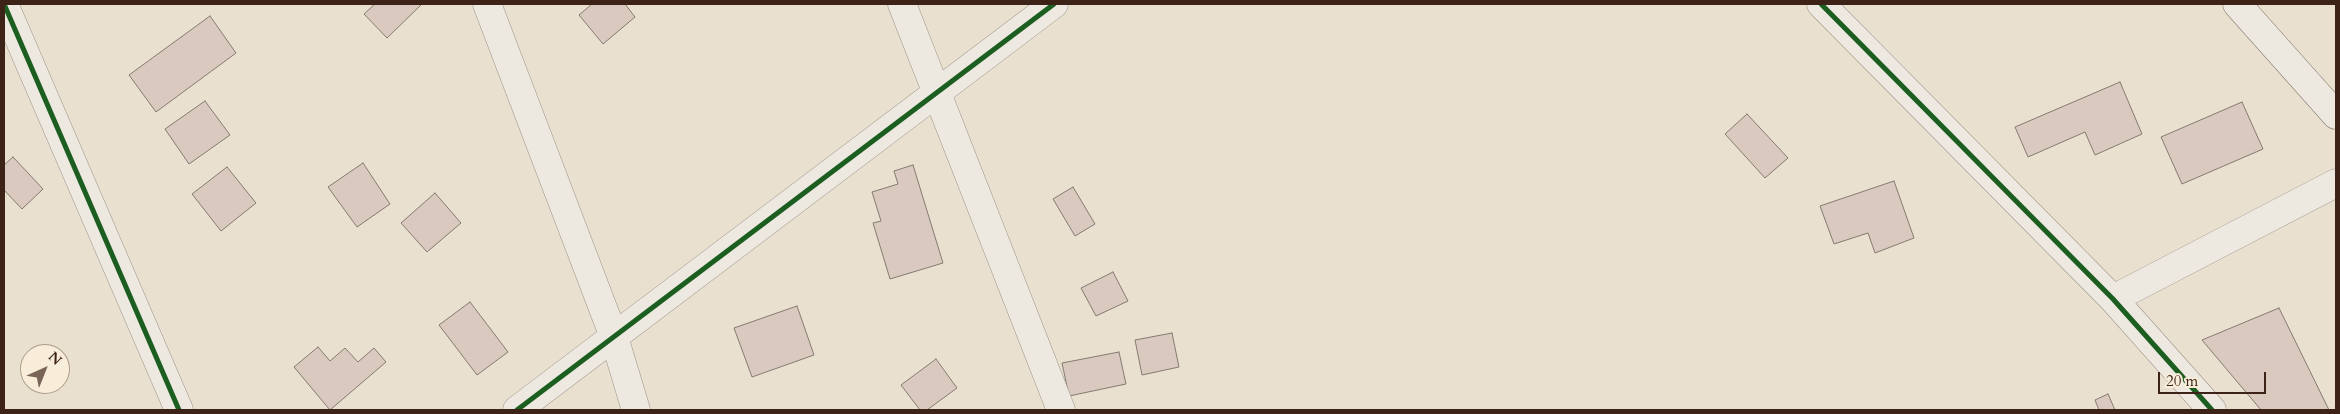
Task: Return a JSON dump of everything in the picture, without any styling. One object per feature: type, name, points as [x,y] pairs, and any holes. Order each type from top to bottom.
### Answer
[{"type":"street","points":[[4,4],[179,410]]},
{"type":"street","points":[[487,4],[614,337],[636,410]]},
{"type":"street","points":[[902,4],[1061,410]]},
{"type":"street","points":[[517,410],[1054,4]]},
{"type":"street","points":[[1821,4],[2113,299],[2212,410]]},
{"type":"street","points":[[2237,4],[2336,115]]},
{"type":"street","points":[[2113,299],[2336,183]]},
{"type":"building","points":[[375,4],[422,4],[387,38],[364,14]]},
{"type":"building","points":[[592,4],[625,4],[635,17],[603,44],[579,15]]},
{"type":"building","points":[[210,16],[236,53],[156,112],[129,75]]},
{"type":"building","points":[[2120,82],[2142,134],[2095,155],[2085,132],[2028,157],[2015,127]]},
{"type":"building","points":[[205,101],[230,135],[189,164],[165,129]]},
{"type":"building","points":[[2242,102],[2263,149],[2182,184],[2161,137]]},
{"type":"building","points":[[1747,114],[1788,158],[1765,178],[1725,134]]},
{"type":"building","points":[[13,157],[43,189],[22,209],[4,190],[4,165]]},
{"type":"building","points":[[363,163],[390,204],[357,227],[328,187]]},
{"type":"building","points":[[913,165],[943,263],[890,279],[873,223],[881,221],[872,192],[898,184],[894,171]]},
{"type":"building","points":[[227,167],[256,203],[221,231],[192,194]]},
{"type":"building","points":[[1894,181],[1914,238],[1875,253],[1868,233],[1834,244],[1820,206]]},
{"type":"building","points":[[1073,187],[1095,224],[1075,236],[1053,199]]},
{"type":"building","points":[[435,193],[461,223],[427,252],[401,223]]},
{"type":"building","points":[[1113,272],[1128,301],[1096,316],[1081,288]]},
{"type":"building","points":[[470,302],[508,352],[477,375],[439,325]]},
{"type":"building","points":[[797,306],[814,355],[752,377],[734,328]]},
{"type":"building","points":[[2279,308],[2329,410],[2261,410],[2202,340]]},
{"type":"building","points":[[1172,333],[1179,367],[1142,375],[1135,340]]},
{"type":"building","points":[[318,347],[330,361],[345,348],[358,362],[374,348],[386,362],[330,410],[294,367]]},
{"type":"building","points":[[1119,352],[1126,384],[1069,396],[1062,363]]},
{"type":"building","points":[[936,359],[957,388],[927,410],[920,410],[901,385]]},
{"type":"building","points":[[2108,394],[2115,410],[2099,410],[2095,400]]},
{"type":"cycle path","points":[[4,4],[179,410]]},
{"type":"cycle path","points":[[517,410],[1054,4]]},
{"type":"cycle path","points":[[1821,4],[2113,299],[2212,410]]}]
